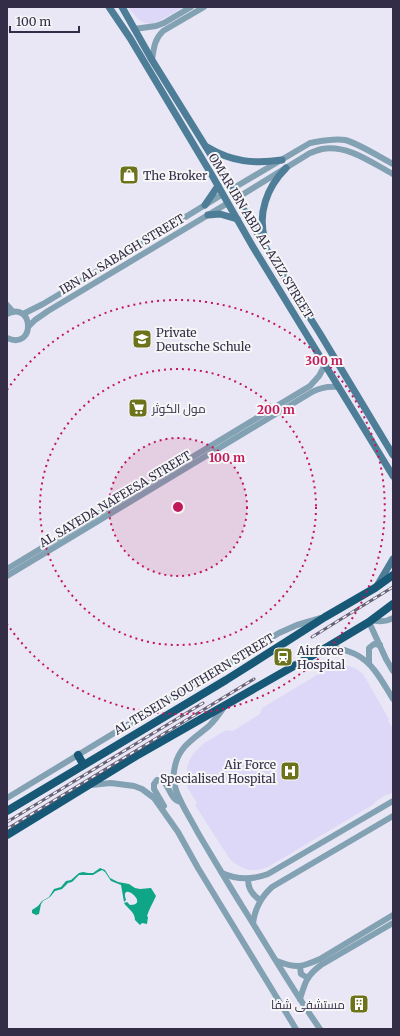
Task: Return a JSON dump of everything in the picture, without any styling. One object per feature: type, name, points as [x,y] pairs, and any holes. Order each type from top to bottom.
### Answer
[{"type":"highway","name":"AL TESEIN SOUTHERN STREET","points":[[7,811],[83,764],[226,680],[325,617],[375,588],[393,575]]},
{"type":"highway","points":[[7,835],[145,751],[329,646],[370,621],[393,604]]},
{"type":"highway","points":[[78,755],[83,764]]},
{"type":"main road","name":"OMAR IBN ABD AL AZIZ STREET","points":[[110,7],[393,476]]},
{"type":"main road","name":"OMAR IBN ABD AL AZIZ STREET","points":[[122,7],[152,60],[393,455]]},
{"type":"main road","points":[[178,119],[186,115]]},
{"type":"main road","points":[[205,146],[217,153],[249,162],[282,160]]},
{"type":"main road","points":[[267,250],[262,228],[264,207],[267,195],[278,175],[286,168]]},
{"type":"main road","points":[[206,205],[218,186]]},
{"type":"main road","points":[[208,215],[220,214],[237,219]]},
{"type":"main road","points":[[375,588],[393,559]]},
{"type":"street","points":[[134,29],[156,26],[164,23],[191,7]]},
{"type":"street","points":[[152,60],[154,44],[159,35],[163,31],[204,7]]},
{"type":"street","points":[[232,189],[310,143],[321,140],[344,140],[362,147],[393,164]]},
{"type":"street","points":[[236,198],[310,153],[321,149],[348,151],[393,174]]},
{"type":"street","name":"IBN AL SABAGH STREET","points":[[23,314],[62,293],[223,194]]},
{"type":"street","name":"IBN AL SABAGH STREET","points":[[7,338],[15,340],[21,338],[26,334],[29,326],[35,320],[48,311],[228,203]]},
{"type":"street","points":[[7,305],[10,313],[17,312],[23,314],[27,319],[29,326]]},
{"type":"street","name":"AL SAYEDA NAFEESA STREET","points":[[7,576],[314,387],[325,365]]},
{"type":"street","name":"AL SAYEDA NAFEESA STREET","points":[[7,569],[314,387],[339,387]]},
{"type":"street","points":[[7,798],[279,633],[297,625],[325,617]]},
{"type":"street","points":[[393,618],[382,622],[370,621],[386,659],[393,671]]},
{"type":"street","points":[[368,664],[369,648],[374,644],[380,645]]},
{"type":"street","points":[[329,646],[358,655],[378,675],[393,699]]},
{"type":"street","points":[[224,706],[216,719],[186,744],[178,756],[174,778],[176,789],[181,802],[221,873],[320,1029]]},
{"type":"street","points":[[165,813],[164,804],[154,787],[156,780],[163,780],[174,799],[181,802]]},
{"type":"street","points":[[87,786],[111,783],[134,786],[148,793],[154,798],[178,832],[198,868],[296,1029]]},
{"type":"street","points":[[221,873],[232,877],[248,879],[268,874],[393,800]]},
{"type":"street","points":[[253,923],[255,911],[260,900],[268,891],[393,816]]},
{"type":"street","points":[[248,879],[250,891],[260,900]]},
{"type":"street","points":[[300,999],[308,978],[316,969],[348,945],[393,915]]},
{"type":"street","points":[[277,961],[289,966],[300,967],[393,923]]},
{"type":"street","points":[[300,967],[301,974],[308,978]]},
{"type":"shaded area","points":[[128,7],[184,7],[154,24],[139,20]]},
{"type":"shaded area","name":"Air Force Specialised Hospital","points":[[343,665],[355,668],[363,674],[389,719],[388,721],[393,729],[393,792],[268,867],[258,870],[248,870],[241,867],[229,858],[195,805],[197,803],[187,787],[186,782],[187,767],[191,757],[203,744],[226,730],[233,731],[260,714],[262,708],[327,669]]},
{"type":"shaded area","points":[[100,868],[105,870],[110,878],[118,882],[129,884],[140,889],[151,888],[156,896],[147,916],[147,924],[142,923],[140,925],[135,920],[133,913],[124,903],[127,902],[130,905],[136,904],[136,898],[130,892],[127,892],[125,894],[126,900],[124,902],[121,885],[111,881],[102,870],[93,875],[79,875],[72,882],[68,883],[62,889],[55,891],[50,897],[43,901],[39,914],[36,915],[32,913],[32,910],[42,901],[49,897],[54,889],[61,887],[66,881],[71,880],[79,873],[93,873]]},
{"type":"railway","points":[[312,637],[393,587]]},
{"type":"railway","points":[[7,829],[254,679]]},
{"type":"railway","points":[[7,822],[203,703]]},
{"type":"place","name":"The Broker","points":[[129,175]]},
{"type":"place","name":"Private Deutsche Schule","points":[[142,339]]},
{"type":"place","name":"مول الكوثر","points":[[138,408]]},
{"type":"place","name":"Airforce Hospital","points":[[283,657]]},
{"type":"place","name":"Air Force Specialised Hospital","points":[[290,771]]},
{"type":"place","name":"مستشفى شفا","points":[[359,1004]]}]
